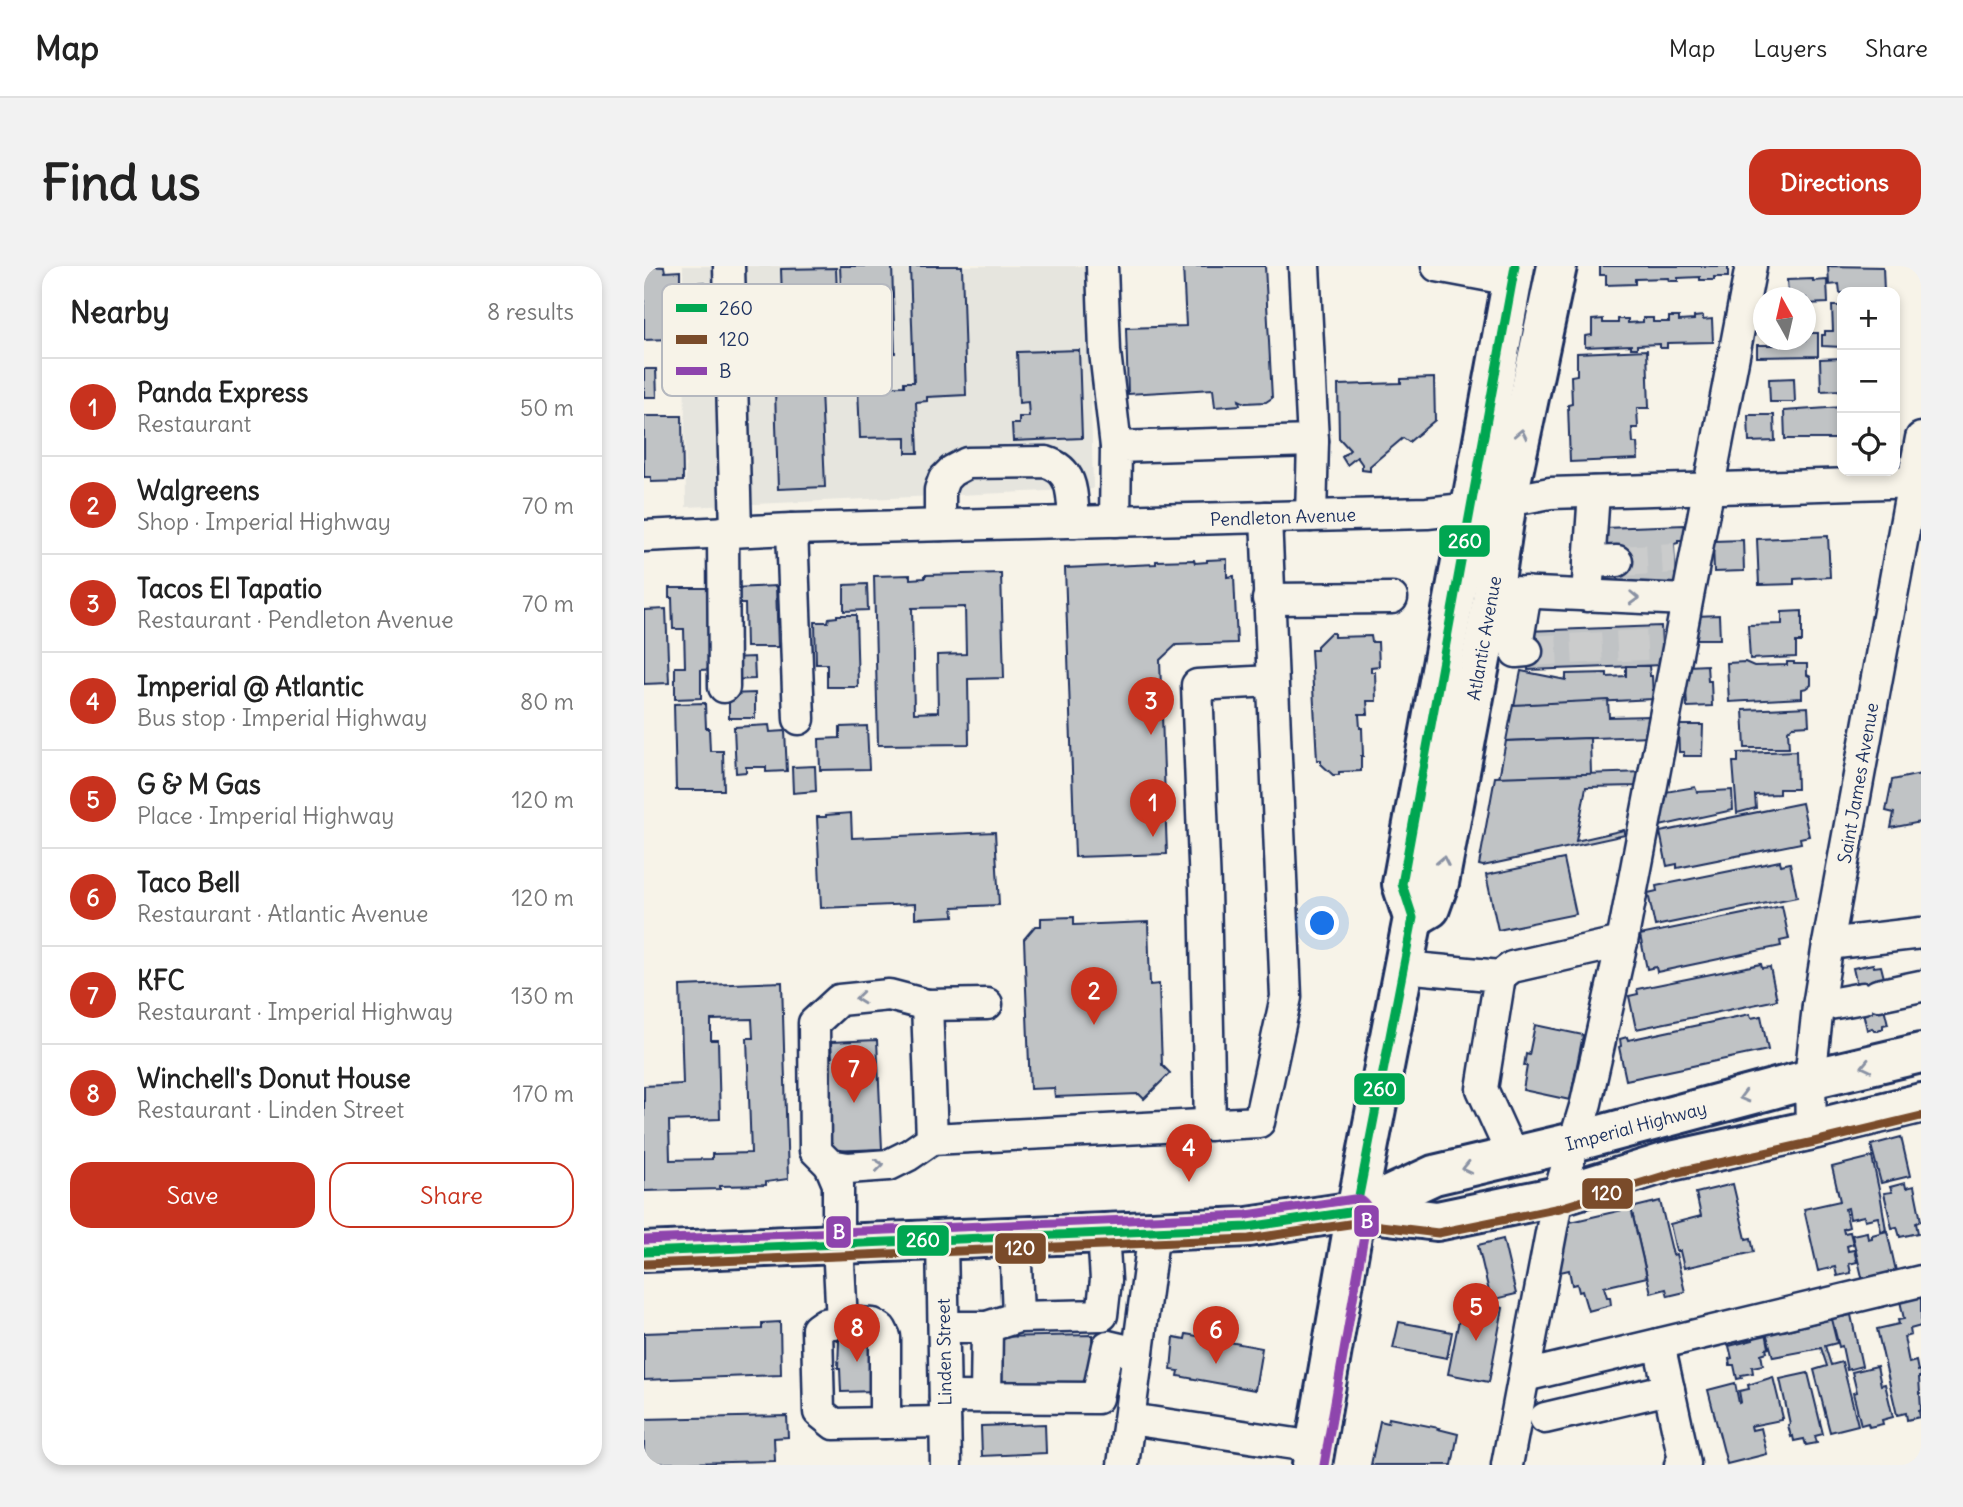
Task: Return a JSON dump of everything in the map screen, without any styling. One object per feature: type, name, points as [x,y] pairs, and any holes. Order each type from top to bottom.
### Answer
[{"type":"main road","name":"Atlantic Avenue","points":[[1313,1456],[1356,1211],[1413,918],[1402,884],[1489,504],[1557,266]]},
{"type":"main road","name":"Atlantic Avenue","points":[[1413,918],[1430,908],[1439,883],[1509,592],[1489,504],[1514,273]]},
{"type":"main road","name":"Imperial Highway","points":[[1356,1211],[1434,1175],[1921,1053]]},
{"type":"main road","name":"Imperial Highway","points":[[644,1252],[1248,1227],[1356,1211],[1437,1221],[1558,1196],[1671,1161],[1921,1103]]},
{"type":"street","points":[[730,266],[730,284]]},
{"type":"street","points":[[1102,266],[1105,352],[1116,447],[1115,521]]},
{"type":"street","points":[[1304,266],[1313,441],[1311,516]]},
{"type":"street","points":[[1437,266],[1514,273]]},
{"type":"street","points":[[1507,1465],[1558,1196],[1586,1103],[1622,942],[1670,644],[1686,600],[1685,557],[1707,489],[1751,266]]},
{"type":"street","points":[[724,687],[730,532],[730,396]]},
{"type":"street","name":"Saint James Avenue","points":[[1811,1130],[1810,1079],[1818,1006],[1916,482],[1921,438]]},
{"type":"street","points":[[1116,447],[1313,441]]},
{"type":"street","points":[[940,525],[940,490],[944,479],[967,463],[1046,462],[1056,465],[1067,475],[1071,487],[1074,522]]},
{"type":"street","name":"Pendleton Avenue","points":[[644,536],[792,529],[1427,513],[1550,493],[1916,482]]},
{"type":"street","points":[[1587,596],[1603,562],[1594,492]]},
{"type":"street","points":[[830,1164],[848,1168],[889,1165],[932,1139],[1259,1122],[1286,997],[1266,517]]},
{"type":"street","points":[[792,529],[799,719]]},
{"type":"street","points":[[1527,651],[1516,652],[1509,592],[1686,600]]},
{"type":"street","points":[[1268,599],[1392,598]]},
{"type":"street","points":[[1210,1125],[1197,685],[1272,681]]},
{"type":"street","points":[[1830,935],[1874,921],[1921,915]]},
{"type":"street","points":[[1830,935],[1921,933]]},
{"type":"street","points":[[1404,967],[1500,976],[1512,967],[1622,942]]},
{"type":"street","points":[[1500,976],[1482,1089],[1513,1157]]},
{"type":"street","points":[[1818,1006],[1921,986]]},
{"type":"street","points":[[842,1322],[838,1184],[830,1164],[815,1150],[814,1023],[839,1000],[889,995],[927,1005],[987,1004]]},
{"type":"street","points":[[927,1005],[932,1139]]},
{"type":"street","points":[[1100,1465],[1123,1465],[1154,1231]]},
{"type":"street","points":[[885,1423],[885,1337],[881,1329],[873,1324],[824,1324],[817,1329],[818,1412],[834,1424],[885,1423],[945,1410],[986,1397],[1097,1398],[1108,1346],[1102,1315],[1106,1280],[1103,1233]]},
{"type":"street","points":[[1015,1237],[1018,1317]]},
{"type":"street","name":"Linden Street","points":[[942,1240],[946,1465]]},
{"type":"street","points":[[1525,1376],[1921,1281]]},
{"type":"street","points":[[944,1327],[987,1327],[1018,1317],[1102,1315]]},
{"type":"street","points":[[986,1397],[987,1327]]},
{"type":"street","points":[[1659,1344],[1685,1464],[1680,1465]]},
{"type":"street","points":[[1108,1346],[1138,1353]]},
{"type":"street","points":[[1545,1418],[1669,1389]]},
{"type":"street","points":[[1130,1419],[1313,1456]]},
{"type":"shaded area","points":[[683,266],[1088,266],[1093,489],[686,507],[685,396],[892,396],[892,284],[683,284]]},
{"type":"building","points":[[644,266],[664,267],[665,272],[680,271],[680,284],[662,284],[662,339],[644,340]]},
{"type":"building","points":[[840,266],[892,266],[895,353],[892,353],[892,284],[841,284]]},
{"type":"building","points":[[910,266],[962,266],[966,395],[927,397],[927,401],[916,402],[918,453],[906,453],[906,437],[860,438],[858,396],[892,396],[892,386],[914,382]]},
{"type":"building","points":[[1183,266],[1265,266],[1272,398],[1266,402],[1245,403],[1239,400],[1240,405],[1215,407],[1213,389],[1128,394],[1126,328],[1186,326]]},
{"type":"building","points":[[1600,266],[1728,266],[1728,277],[1714,277],[1714,280],[1700,280],[1700,277],[1678,278],[1678,281],[1669,281],[1668,278],[1635,279],[1635,284],[1606,285],[1606,275],[1600,275]]},
{"type":"building","points":[[1828,266],[1883,267],[1884,287],[1829,285]]},
{"type":"building","points":[[836,268],[837,284],[782,284],[781,269]]},
{"type":"building","points":[[1787,280],[1827,280],[1828,303],[1816,304],[1816,287],[1787,287]]},
{"type":"building","points":[[1832,306],[1837,306],[1837,347],[1822,346],[1822,335],[1825,335],[1825,331],[1833,331]]},
{"type":"building","points":[[1703,316],[1703,320],[1712,319],[1713,342],[1667,343],[1667,348],[1660,348],[1660,344],[1637,345],[1637,348],[1631,348],[1631,345],[1585,347],[1585,336],[1592,335],[1592,320],[1603,319],[1603,323],[1618,323],[1618,319],[1628,319],[1628,323],[1653,318],[1653,322],[1669,322],[1669,317],[1679,317],[1679,321]]},
{"type":"building","points":[[1818,333],[1818,356],[1757,357],[1757,350],[1816,350]]},
{"type":"building","points":[[1079,350],[1082,438],[1013,441],[1012,424],[1019,424],[1019,417],[1029,417],[1028,402],[1019,403],[1017,352]]},
{"type":"building","points":[[1647,350],[1649,408],[1637,408],[1638,428],[1632,428],[1638,459],[1570,462],[1568,405],[1572,404],[1571,376],[1577,375],[1577,353]]},
{"type":"building","points":[[1837,358],[1837,390],[1821,391],[1820,359]]},
{"type":"building","points":[[644,369],[656,369],[657,397],[644,397]]},
{"type":"building","points":[[1434,378],[1435,420],[1409,442],[1403,438],[1370,466],[1370,471],[1362,470],[1362,464],[1357,457],[1347,465],[1342,457],[1350,450],[1339,438],[1338,385],[1401,383],[1401,379]]},
{"type":"building","points":[[1794,378],[1795,402],[1770,402],[1769,379]]},
{"type":"building","points":[[775,396],[821,396],[825,487],[778,489]]},
{"type":"building","points":[[1837,407],[1837,439],[1785,439],[1784,411]]},
{"type":"building","points":[[1748,415],[1774,415],[1775,441],[1749,442]]},
{"type":"building","points":[[644,416],[682,416],[683,481],[651,482],[651,477],[644,477]]},
{"type":"building","points":[[1685,525],[1686,540],[1678,540],[1678,543],[1674,544],[1676,590],[1618,592],[1617,545],[1604,546],[1604,528]]},
{"type":"building","points":[[1828,536],[1830,577],[1794,579],[1794,584],[1759,585],[1757,539]]},
{"type":"building","points":[[1743,540],[1744,571],[1714,572],[1713,541]]},
{"type":"building","points":[[1227,559],[1227,577],[1234,576],[1237,643],[1176,645],[1160,660],[1167,854],[1075,857],[1065,568],[1156,564],[1156,561],[1194,560],[1195,563]]},
{"type":"building","points":[[1001,573],[1004,678],[968,679],[969,744],[878,745],[874,576],[910,575],[910,579],[925,578],[925,575]],"holes":[[[965,607],[966,654],[937,655],[938,712],[914,713],[912,608]]]},
{"type":"building","points":[[867,584],[868,610],[844,611],[844,585]]},
{"type":"building","points":[[776,586],[778,647],[746,647],[745,604],[732,604],[732,588]]},
{"type":"building","points":[[669,588],[711,588],[715,669],[701,670],[701,698],[675,699],[675,667],[685,667],[684,629],[673,629]]},
{"type":"building","points":[[666,609],[669,683],[644,684],[644,610]]},
{"type":"building","points":[[1802,611],[1802,642],[1796,642],[1796,657],[1750,659],[1748,625],[1782,624],[1782,612]]},
{"type":"building","points":[[856,615],[858,687],[827,687],[827,664],[816,664],[815,622],[828,622],[829,618]]},
{"type":"building","points":[[1719,615],[1720,639],[1697,639],[1696,616]]},
{"type":"building","points":[[1661,626],[1663,665],[1528,670],[1526,631]]},
{"type":"building","points":[[1330,633],[1334,633],[1334,637],[1371,636],[1372,642],[1378,642],[1379,666],[1371,667],[1371,672],[1375,672],[1376,701],[1367,701],[1368,714],[1359,714],[1363,756],[1361,771],[1339,772],[1339,775],[1333,775],[1321,764],[1321,760],[1317,760],[1311,650],[1317,650],[1317,646]]},
{"type":"building","points":[[754,657],[755,679],[728,680],[727,658]]},
{"type":"building","points":[[1745,662],[1754,666],[1787,665],[1787,662],[1807,664],[1811,685],[1802,689],[1802,698],[1729,702],[1727,663]]},
{"type":"building","points":[[1707,665],[1712,706],[1687,707],[1685,669],[1688,666]]},
{"type":"building","points":[[1626,666],[1649,666],[1653,699],[1514,706],[1521,671],[1566,680],[1566,674],[1607,673],[1607,677],[1626,676]]},
{"type":"building","points":[[755,693],[755,718],[729,718],[729,694]]},
{"type":"building","points":[[1608,700],[1609,717],[1650,716],[1651,736],[1506,741],[1513,705]]},
{"type":"building","points":[[705,703],[710,751],[723,751],[724,790],[676,790],[674,704]]},
{"type":"building","points":[[1808,707],[1809,725],[1793,726],[1788,731],[1789,748],[1745,748],[1743,710]]},
{"type":"building","points":[[769,725],[770,732],[785,731],[787,771],[766,772],[766,767],[746,767],[746,772],[736,773],[734,727]]},
{"type":"building","points":[[1678,725],[1703,725],[1702,756],[1684,756],[1684,752],[1679,752]]},
{"type":"building","points":[[867,726],[869,769],[820,770],[819,739],[840,738],[840,727]]},
{"type":"building","points":[[1590,738],[1591,774],[1499,778],[1506,741]]},
{"type":"building","points":[[1796,751],[1797,789],[1779,789],[1779,794],[1755,795],[1756,808],[1737,813],[1733,762],[1738,762],[1738,753]]},
{"type":"building","points":[[815,766],[816,791],[793,793],[792,767]]},
{"type":"building","points":[[1644,772],[1640,786],[1586,787],[1576,841],[1624,830],[1625,835],[1479,865],[1495,777]]},
{"type":"building","points":[[1921,774],[1921,822],[1891,828],[1894,813],[1886,811],[1892,780]]},
{"type":"building","points":[[1695,787],[1697,792],[1732,790],[1733,810],[1660,826],[1665,792]]},
{"type":"building","points":[[1802,803],[1809,836],[1800,838],[1801,843],[1677,868],[1677,864],[1667,866],[1660,832]]},
{"type":"building","points":[[851,813],[852,838],[995,832],[999,905],[953,907],[954,916],[915,918],[915,904],[821,908],[817,817]]},
{"type":"building","points":[[1564,859],[1576,914],[1498,930],[1486,875]]},
{"type":"building","points":[[1780,861],[1781,865],[1790,863],[1797,897],[1655,926],[1648,893],[1657,891],[1656,886]]},
{"type":"building","points":[[1782,906],[1789,939],[1780,941],[1781,946],[1657,972],[1656,967],[1647,969],[1640,935]]},
{"type":"building","points":[[1074,917],[1074,925],[1148,922],[1150,985],[1159,984],[1162,1065],[1170,1073],[1144,1099],[1139,1094],[1055,1097],[1054,1088],[1030,1089],[1024,939],[1035,926],[1041,926],[1041,918]]},
{"type":"building","points":[[1761,964],[1762,968],[1770,967],[1777,1000],[1636,1029],[1629,996],[1638,994],[1637,989]]},
{"type":"building","points":[[1873,964],[1874,967],[1881,966],[1886,986],[1883,1004],[1888,1024],[1878,1031],[1872,1028],[1867,1030],[1853,968]]},
{"type":"building","points":[[782,982],[788,1179],[766,1182],[766,1185],[720,1186],[720,1189],[644,1191],[644,1086],[683,1084],[680,986]],"holes":[[[752,1019],[753,1038],[747,1038],[751,1153],[712,1154],[712,1159],[670,1160],[669,1121],[720,1119],[718,1040],[711,1040],[711,1020]]]},
{"type":"building","points":[[1750,1014],[1751,1018],[1761,1016],[1768,1050],[1626,1080],[1619,1047],[1620,1039],[1627,1037],[1628,1040]]},
{"type":"building","points":[[1535,1025],[1583,1035],[1570,1100],[1523,1090],[1526,1054],[1529,1055]]},
{"type":"building","points":[[877,1040],[882,1149],[831,1151],[827,1057],[832,1057],[831,1042]]},
{"type":"building","points":[[1901,1137],[1910,1176],[1881,1183],[1871,1145]]},
{"type":"building","points":[[1872,1157],[1886,1230],[1881,1231],[1878,1217],[1850,1219],[1848,1208],[1845,1209],[1849,1227],[1843,1229],[1844,1233],[1850,1232],[1853,1244],[1847,1246],[1848,1251],[1854,1250],[1857,1262],[1849,1264],[1851,1273],[1837,1276],[1835,1267],[1818,1271],[1804,1209],[1840,1201],[1832,1167]]},
{"type":"building","points":[[1905,1183],[1906,1188],[1914,1186],[1921,1221],[1916,1223],[1918,1233],[1900,1237],[1897,1227],[1892,1228],[1884,1193],[1892,1192],[1890,1187]]},
{"type":"building","points":[[1733,1184],[1746,1239],[1751,1238],[1754,1252],[1684,1268],[1680,1251],[1676,1251],[1670,1224],[1701,1216],[1696,1193]]},
{"type":"building","points":[[1660,1201],[1685,1292],[1668,1296],[1666,1289],[1651,1293],[1631,1208]]},
{"type":"building","points":[[1631,1208],[1647,1277],[1604,1287],[1611,1305],[1588,1311],[1582,1291],[1579,1292],[1577,1284],[1572,1285],[1569,1270],[1556,1273],[1566,1223]]},
{"type":"building","points":[[1887,1231],[1896,1271],[1863,1281],[1852,1235],[1867,1232],[1868,1239],[1872,1238],[1872,1235]]},
{"type":"building","points":[[1503,1239],[1516,1294],[1491,1300],[1478,1245]]},
{"type":"building","points":[[1921,1297],[1921,1326],[1910,1329],[1911,1335],[1904,1337],[1909,1363],[1916,1361],[1918,1371],[1921,1370],[1921,1410],[1920,1417],[1907,1420],[1906,1413],[1897,1415],[1877,1329],[1899,1324],[1898,1320],[1904,1319],[1900,1301]]},
{"type":"building","points":[[1463,1300],[1484,1301],[1503,1308],[1489,1382],[1448,1374]]},
{"type":"building","points":[[1851,1315],[1862,1366],[1847,1370],[1832,1319]]},
{"type":"building","points":[[1831,1319],[1837,1343],[1825,1346],[1831,1365],[1842,1362],[1858,1425],[1830,1432],[1814,1370],[1827,1366],[1821,1348],[1773,1357],[1766,1332],[1783,1328],[1784,1331]]},
{"type":"building","points":[[780,1322],[781,1375],[644,1380],[644,1333],[762,1329],[762,1323]]},
{"type":"building","points":[[1399,1322],[1452,1332],[1447,1358],[1393,1348]]},
{"type":"building","points":[[1766,1332],[1769,1348],[1761,1354],[1763,1365],[1752,1367],[1753,1373],[1741,1375],[1742,1378],[1737,1379],[1734,1365],[1730,1365],[1729,1359],[1732,1358],[1729,1346],[1753,1340],[1752,1335]]},
{"type":"building","points":[[878,1333],[878,1391],[841,1392],[837,1335]]},
{"type":"building","points":[[1186,1334],[1262,1348],[1255,1390],[1178,1376],[1179,1371],[1171,1370],[1174,1337],[1185,1339]]},
{"type":"building","points":[[1092,1335],[1093,1383],[996,1387],[994,1337]]},
{"type":"building","points":[[1877,1366],[1881,1385],[1885,1384],[1893,1417],[1882,1420],[1883,1424],[1869,1427],[1868,1423],[1861,1425],[1853,1393],[1857,1392],[1852,1372]]},
{"type":"building","points":[[1808,1373],[1823,1434],[1815,1436],[1817,1443],[1806,1445],[1804,1439],[1794,1441],[1793,1436],[1791,1437],[1780,1379]]},
{"type":"building","points":[[1773,1377],[1783,1418],[1751,1426],[1752,1430],[1761,1428],[1767,1454],[1727,1464],[1708,1390],[1735,1383],[1739,1403],[1739,1391],[1749,1389],[1748,1385]]},
{"type":"building","points":[[787,1416],[788,1437],[774,1438],[775,1461],[644,1464],[644,1419]]},
{"type":"building","points":[[1389,1418],[1458,1434],[1452,1465],[1371,1465],[1380,1421],[1388,1423]]},
{"type":"building","points":[[1045,1424],[1046,1453],[982,1456],[981,1426]]},
{"type":"tunnel","points":[[1617,561],[1675,558]]},
{"type":"tunnel","points":[[1527,651],[1662,644]]},
{"type":"transit line","name":"260","points":[[644,1252],[1248,1227],[1356,1211],[1413,918],[1402,884],[1515,266]]},
{"type":"transit line","name":"120","points":[[645,1264],[1249,1239],[1356,1223],[1438,1233],[1560,1208],[1674,1173],[1921,1116]]},
{"type":"transit line","name":"B","points":[[644,1240],[1247,1215],[1360,1200],[1366,1205],[1368,1213],[1324,1465]]},
{"type":"place","name":"Tacos El Tapatio","points":[[1151,735]]},
{"type":"place","name":"Panda Express","points":[[1153,837]]},
{"type":"place","name":"Walgreens","points":[[1094,1025]]},
{"type":"place","name":"KFC","points":[[854,1103]]},
{"type":"place","name":"Imperial @ Atlantic","points":[[1189,1182]]},
{"type":"place","name":"G & M Gas","points":[[1476,1341]]},
{"type":"place","name":"Winchell's Donut House","points":[[857,1362]]},
{"type":"place","name":"Taco Bell","points":[[1216,1364]]}]
